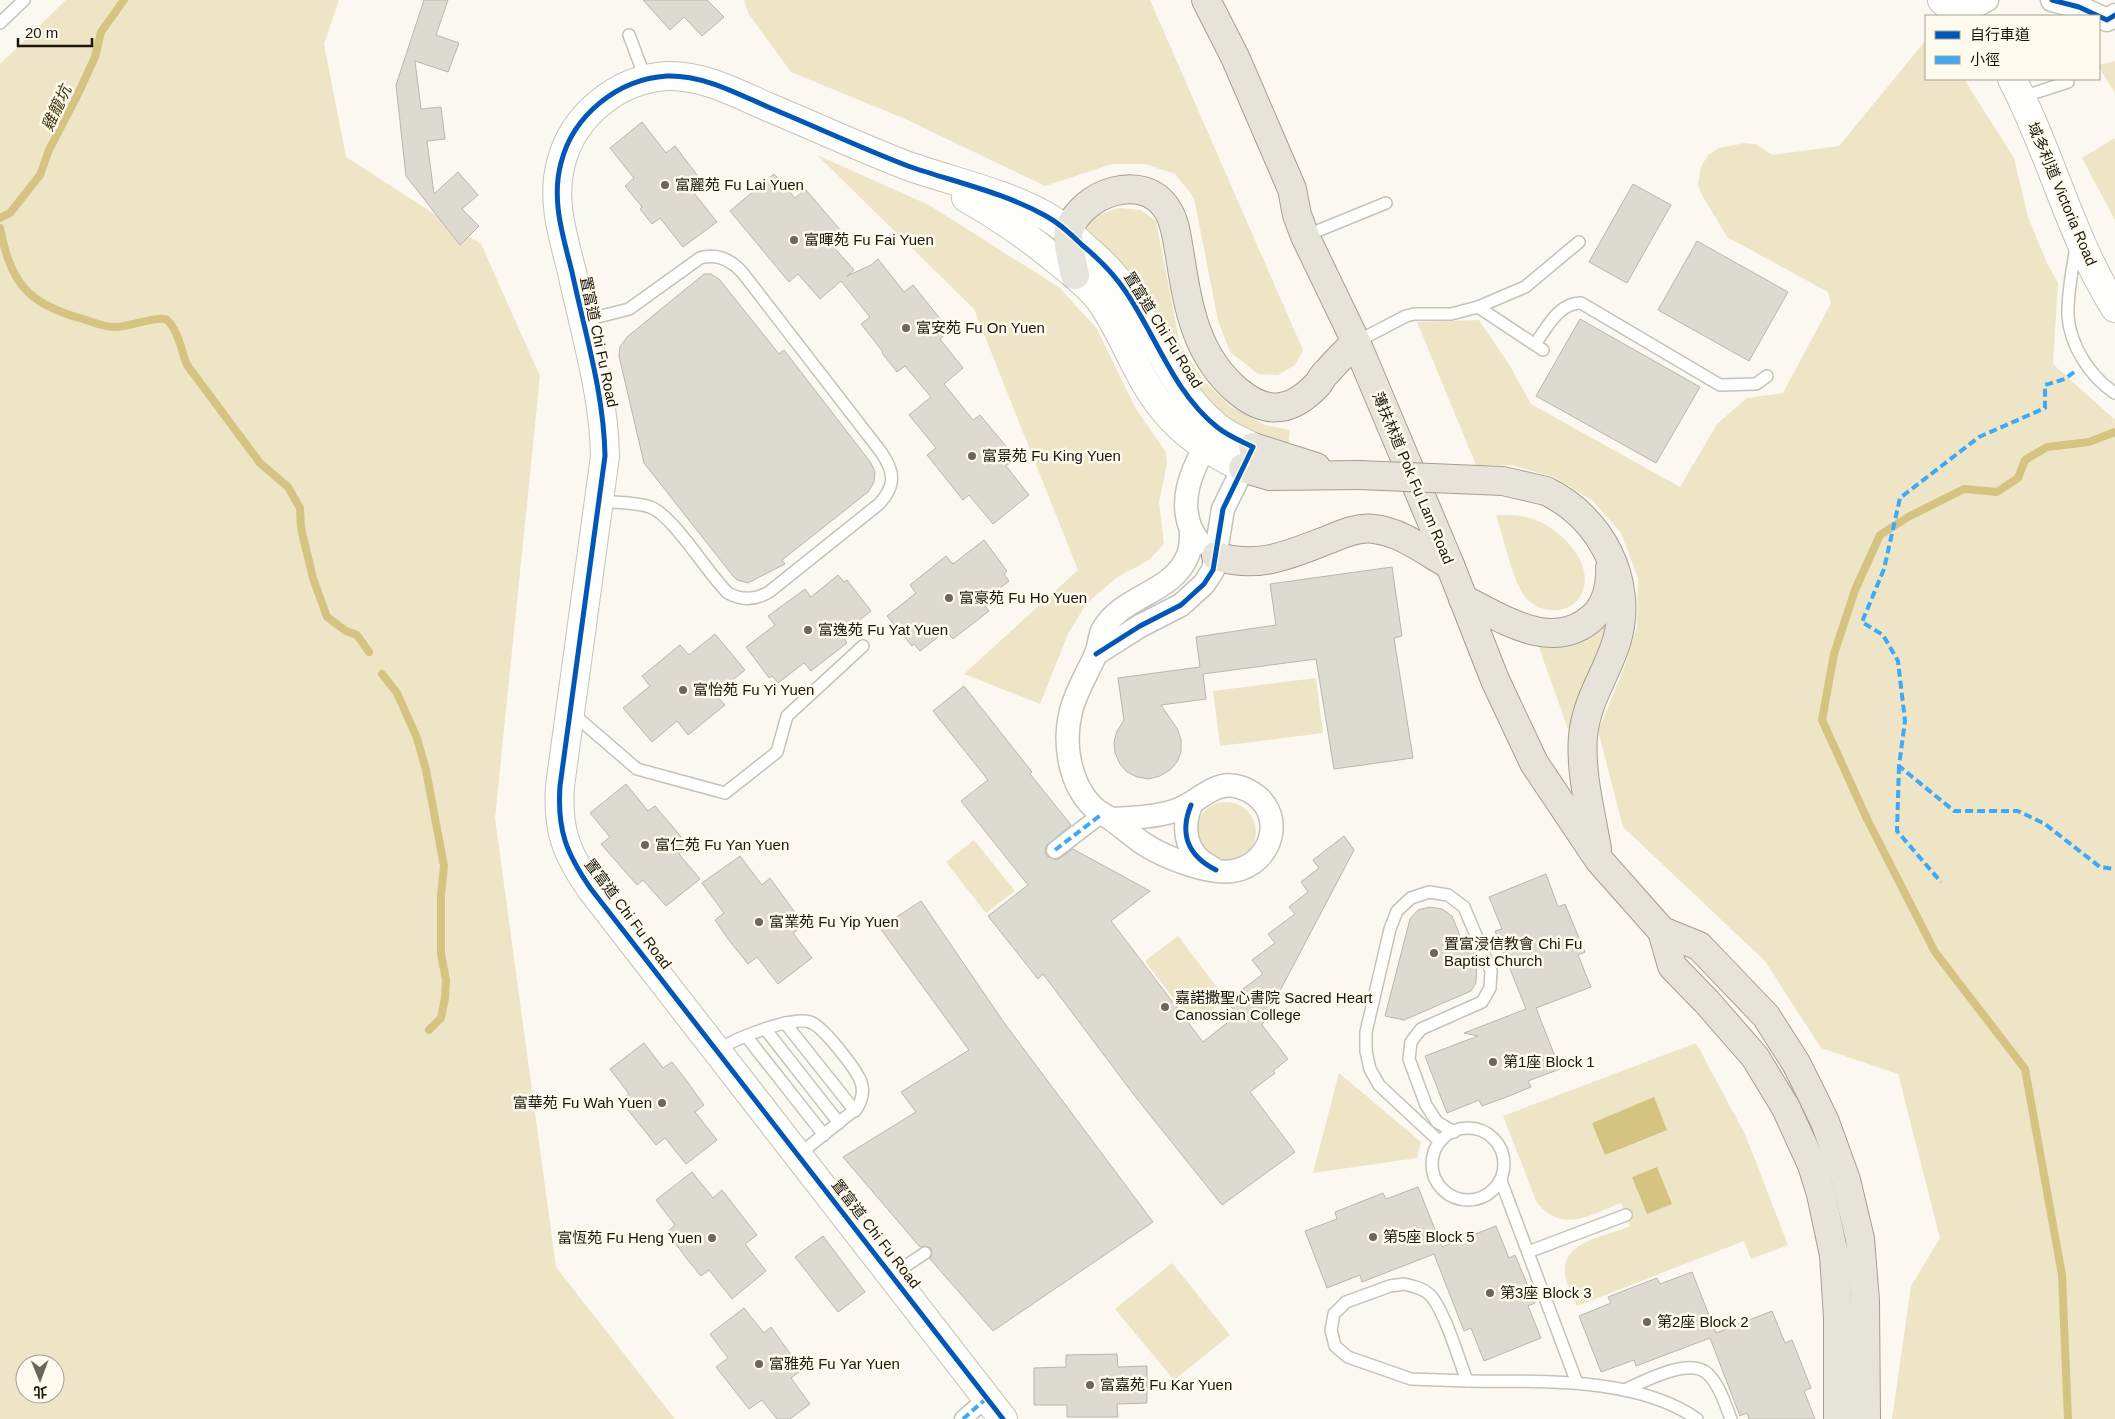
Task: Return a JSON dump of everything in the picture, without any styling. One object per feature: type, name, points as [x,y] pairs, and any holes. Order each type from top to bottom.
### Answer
[{"type":"main road","name":"薄扶林道 Pok Fu Lam Road","points":[[1206,0],[1236,57],[1292,189],[1297,215],[1305,236],[1356,342],[1450,565],[1494,680],[1534,763],[1599,860],[1662,931],[1672,966],[1707,1002],[1755,1058],[1786,1108],[1812,1165],[1821,1194],[1834,1255],[1838,1317],[1838,1419]]},
{"type":"main road","points":[[1075,275],[1068,232],[1082,210],[1092,200],[1105,194],[1119,190],[1145,192],[1162,202],[1173,221],[1188,304],[1202,346],[1211,361],[1232,386],[1244,396],[1261,405],[1276,409],[1298,402],[1319,383],[1326,372],[1356,342]]},
{"type":"main road","points":[[1248,458],[1270,476],[1359,475],[1503,481],[1521,484],[1546,491],[1566,502],[1595,530],[1608,552],[1621,588],[1622,604],[1620,623],[1613,651],[1590,703],[1583,738],[1584,772],[1599,860]]},
{"type":"main road","points":[[1216,556],[1241,562],[1256,562],[1346,533],[1372,528],[1396,534],[1450,565]]},
{"type":"main road","points":[[1463,599],[1530,630],[1554,634],[1573,630],[1589,620],[1603,604],[1610,581],[1608,552]]},
{"type":"main road","name":"薄扶林道 Pok Fu Lam Road","points":[[1662,931],[1699,946],[1766,1016],[1796,1063],[1825,1122],[1846,1180],[1860,1240],[1866,1300],[1866,1419]]},
{"type":"street","points":[[1954,10],[1987,0]]},
{"type":"street","points":[[2052,0],[2079,7],[2096,15]]},
{"type":"street","points":[[2100,17],[2107,20],[2115,15]]},
{"type":"street","name":"置富道 Chi Fu Road","points":[[995,1409],[591,889],[570,856],[560,827],[559,808],[605,456],[605,436],[599,394],[558,212],[557,188],[561,161],[576,128],[586,114],[614,92],[646,80],[666,76],[683,77],[709,83],[908,166],[970,185],[1034,210],[1057,222],[1118,280],[1136,306],[1176,379],[1199,409],[1210,437]]},
{"type":"street","name":"域多利道 Victoria Road","points":[[2017,88],[2077,235],[2110,299]]},
{"type":"street","name":"置富道 Chi Fu Road","points":[[908,166],[1009,223],[1075,275],[1098,299],[1111,318],[1123,336],[1155,398],[1170,417],[1248,458]]},
{"type":"street","points":[[1210,437],[1190,477],[1186,516],[1191,532],[1203,547],[1216,556]]},
{"type":"street","points":[[1096,654],[1140,626],[1180,605],[1204,584],[1212,570],[1216,556],[1223,509],[1248,458]]},
{"type":"street","points":[[1055,850],[1106,816],[1164,814],[1191,805],[1210,789],[1223,785],[1237,786],[1250,791],[1261,800],[1268,811],[1272,824],[1271,838],[1261,856],[1244,868],[1231,871],[1195,866],[1168,856],[1132,836],[1106,816],[1093,807],[1083,795],[1074,779],[1068,754],[1068,730],[1071,711],[1080,686],[1096,654],[1102,632],[1110,618],[1135,600],[1168,581],[1180,570],[1189,554],[1191,532]]},
{"type":"street","points":[[1191,805],[1186,823],[1186,838],[1192,852],[1203,863],[1216,870]]},
{"type":"street","points":[[963,1419],[995,1409]]},
{"type":"lane","points":[[0,23],[24,0]]},
{"type":"lane","points":[[629,36],[646,80]]},
{"type":"lane","points":[[2017,88],[2068,82]]},
{"type":"lane","points":[[1305,236],[1386,203]]},
{"type":"lane","points":[[2077,235],[2068,314],[2072,336],[2084,361],[2098,379],[2115,393]]},
{"type":"lane","points":[[1356,342],[1406,316],[1414,314],[1450,314],[1478,307],[1525,287],[1579,242]]},
{"type":"lane","name":"置富道 Chi Fu Road","points":[[582,321],[629,310],[700,258],[715,256],[724,258],[742,272],[881,452],[890,468],[892,477],[889,492],[879,504],[769,592],[753,598],[738,597],[728,593],[671,522],[656,510],[642,505],[600,501]]},
{"type":"lane","points":[[1478,307],[1539,347],[1562,308],[1571,303],[1580,303],[1720,385],[1756,384],[1767,376]]},
{"type":"lane","points":[[571,712],[637,769],[725,793],[777,752],[787,716],[863,646]]},
{"type":"lane","points":[[1440,1142],[1379,1085],[1370,1069],[1366,1051],[1366,1032],[1390,929],[1397,911],[1411,898],[1429,892],[1448,895],[1464,907],[1491,971],[1490,988],[1482,1002],[1420,1029],[1411,1042],[1409,1059],[1426,1105],[1437,1122],[1454,1132]]},
{"type":"lane","points":[[717,1051],[730,1042],[785,1023],[810,1022],[818,1026],[854,1069],[863,1089],[860,1103],[855,1111],[798,1155]]},
{"type":"lane","points":[[785,1023],[855,1111]]},
{"type":"lane","points":[[766,1030],[839,1123]]},
{"type":"lane","points":[[746,1036],[824,1135]]},
{"type":"lane","points":[[1466,1128],[1478,1130],[1490,1136],[1504,1156],[1504,1169],[1501,1180],[1494,1190],[1483,1197],[1472,1200],[1460,1200],[1449,1195],[1437,1182],[1432,1165],[1434,1153],[1440,1142],[1454,1132],[1466,1128]]},
{"type":"lane","points":[[1501,1180],[1577,1383]]},
{"type":"lane","points":[[1528,1252],[1626,1215]]},
{"type":"lane","points":[[892,1275],[925,1253]]},
{"type":"lane","points":[[1467,1381],[1438,1306],[1429,1295],[1418,1287],[1404,1284],[1390,1286],[1346,1302],[1334,1314],[1330,1330],[1335,1346],[1348,1357],[1411,1379],[1467,1381],[1577,1383],[1624,1390],[1659,1400],[1696,1419]]},
{"type":"lane","points":[[1624,1390],[1670,1371],[1688,1366],[1707,1372],[1718,1388],[1731,1419]]},
{"type":"shaded area","points":[[66,0],[339,0],[324,44],[346,157],[481,244],[540,376],[495,818],[556,1267],[675,1419],[0,1419],[0,64]]},
{"type":"shaded area","points":[[744,0],[1150,0],[1303,350],[1295,365],[1278,375],[1258,374],[1230,352],[1218,320],[1194,198],[1175,174],[1145,164],[1112,164],[1045,186],[903,118],[791,72],[748,13]]},
{"type":"shaded area","points":[[1925,41],[1925,80],[1965,80],[2014,158],[2028,217],[2047,263],[2058,283],[2053,364],[2115,420],[2115,1419],[1892,1419],[1911,1286],[1940,1238],[1898,1074],[1821,1048],[1765,961],[1623,827],[1598,731],[1623,671],[1637,627],[1638,578],[1621,533],[1593,501],[1554,477],[1511,465],[1476,465],[1417,322],[1479,320],[1510,366],[1531,404],[1680,487],[1717,424],[1747,398],[1783,393],[1831,303],[1828,292],[1727,237],[1702,195],[1698,184],[1701,167],[1708,155],[1719,148],[1745,143],[1755,144],[1773,155],[1839,146]]},
{"type":"shaded area","points":[[2115,61],[2115,93],[2100,69],[2100,65]]},
{"type":"shaded area","points":[[2115,138],[2115,220],[2082,158]]},
{"type":"shaded area","points":[[817,155],[929,205],[1060,288],[1097,329],[1136,409],[1166,452],[1167,464],[1159,502],[1164,544],[1149,560],[1116,578],[1086,604],[1068,634],[1040,704],[964,674],[1078,570],[974,309]]},
{"type":"shaded area","points":[[1119,208],[1141,210],[1156,221],[1180,345],[1204,381],[1231,407],[1265,425],[1290,430],[1288,449],[1223,419],[1191,384],[1080,232],[1098,215]]},
{"type":"shaded area","points":[[1496,515],[1523,516],[1537,521],[1549,527],[1571,546],[1579,557],[1584,570],[1585,582],[1581,595],[1576,602],[1561,610],[1552,610],[1536,606],[1529,601],[1523,594],[1515,577]]},
{"type":"shaded area","points":[[1612,610],[1572,740],[1537,642],[1562,644],[1580,640],[1588,635]]},
{"type":"shaded area","points":[[1316,678],[1323,733],[1220,746],[1213,691]]},
{"type":"shaded area","points":[[1226,802],[1242,807],[1247,811],[1251,816],[1256,832],[1251,848],[1247,853],[1242,857],[1226,862],[1210,857],[1205,853],[1201,848],[1196,832],[1201,816],[1205,811],[1210,807]]},
{"type":"shaded area","points":[[974,840],[1015,891],[986,913],[946,862]]},
{"type":"shaded area","points":[[1178,936],[1226,999],[1193,1024],[1145,961]]},
{"type":"shaded area","points":[[1696,1043],[1745,1134],[1788,1245],[1751,1259],[1744,1241],[1577,1306],[1565,1276],[1566,1261],[1571,1253],[1589,1241],[1630,1226],[1621,1203],[1577,1219],[1557,1218],[1547,1212],[1537,1203],[1503,1116]]},
{"type":"shaded area","points":[[1339,1073],[1421,1142],[1417,1158],[1313,1173]]},
{"type":"shaded area","points":[[1654,1097],[1667,1130],[1605,1155],[1592,1123]]},
{"type":"shaded area","points":[[1657,1167],[1672,1204],[1647,1214],[1632,1177]]},
{"type":"shaded area","points":[[1172,1263],[1230,1335],[1174,1380],[1115,1309]]},
{"type":"building","points":[[424,0],[448,0],[436,35],[459,43],[448,72],[415,61],[421,109],[441,107],[445,139],[427,141],[434,194],[458,172],[478,195],[462,209],[479,226],[460,245],[406,176],[396,85]]},
{"type":"building","points":[[643,0],[707,0],[724,17],[702,36],[684,17],[670,30]]},
{"type":"building","name":"富麗苑 Fu Lai Yuen","points":[[642,122],[666,153],[675,146],[704,184],[694,193],[717,222],[683,247],[660,218],[652,224],[640,209],[642,207],[625,186],[634,178],[610,148]]},
{"type":"building","points":[[774,174],[795,198],[805,189],[842,232],[830,243],[854,270],[847,276],[871,265],[878,259],[904,292],[913,285],[950,331],[940,339],[963,368],[944,384],[973,420],[980,415],[1016,458],[1006,466],[1029,495],[993,524],[969,495],[963,500],[927,455],[936,448],[909,415],[931,397],[905,366],[897,372],[882,353],[861,324],[870,317],[841,281],[820,299],[798,274],[789,282],[730,211]]},
{"type":"building","points":[[1633,184],[1671,205],[1627,283],[1589,262]]},
{"type":"building","points":[[1697,241],[1788,292],[1749,361],[1658,310]]},
{"type":"building","points":[[704,274],[711,274],[719,279],[779,354],[784,350],[871,463],[875,472],[874,482],[868,492],[782,560],[785,564],[748,583],[737,580],[733,576],[644,463],[619,356],[620,347],[627,337]]},
{"type":"building","points":[[1580,319],[1700,387],[1656,463],[1536,396]]},
{"type":"building","name":"富豪苑 Fu Ho Yuen","points":[[984,540],[1007,571],[1004,574],[1009,581],[982,602],[989,611],[953,639],[946,631],[920,651],[914,644],[912,646],[887,616],[916,593],[910,585],[946,556],[953,564]]},
{"type":"building","points":[[1392,567],[1402,636],[1394,638],[1413,758],[1334,769],[1316,659],[1203,674],[1206,699],[1161,705],[1178,730],[1181,740],[1181,752],[1177,762],[1170,770],[1160,776],[1149,779],[1137,777],[1127,772],[1120,764],[1115,753],[1114,742],[1117,731],[1124,720],[1118,678],[1200,667],[1196,637],[1276,625],[1270,584]]},
{"type":"building","name":"富逸苑 Fu Yat Yuen","points":[[838,575],[844,582],[847,580],[871,611],[841,634],[847,643],[811,671],[804,663],[778,683],[772,676],[769,678],[746,647],[775,625],[768,616],[805,589],[811,597]]},
{"type":"building","name":"富怡苑 Fu Yi Yuen","points":[[715,634],[745,670],[715,694],[725,705],[688,735],[677,721],[652,742],[623,708],[650,686],[642,676],[680,645],[689,655]]},
{"type":"building","points":[[964,686],[1071,825],[1046,846],[1045,852],[1047,856],[1057,860],[1073,849],[1150,891],[1111,921],[1203,1042],[1237,1015],[1227,1001],[1263,974],[1252,960],[1275,943],[1268,934],[1295,914],[1289,907],[1308,892],[1301,882],[1319,868],[1313,860],[1344,836],[1354,850],[1262,1025],[1288,1059],[1273,1071],[1275,1073],[1250,1092],[1295,1152],[1222,1205],[1134,1095],[1043,974],[1038,979],[988,916],[1028,885],[961,801],[988,780],[933,711]]},
{"type":"building","name":"富仁苑 Fu Yan Yuen","points":[[626,784],[648,811],[655,806],[689,846],[679,854],[700,879],[666,906],[643,880],[637,885],[601,844],[610,837],[590,813]]},
{"type":"building","name":"富業苑 Fu Yip Yuen","points":[[740,856],[762,885],[770,878],[804,925],[793,933],[812,958],[778,984],[757,957],[748,964],[728,939],[715,920],[724,913],[702,883]]},
{"type":"building","points":[[1546,874],[1558,907],[1565,904],[1585,952],[1578,955],[1591,987],[1536,1008],[1560,1069],[1528,1081],[1531,1087],[1509,1096],[1482,1106],[1479,1100],[1447,1113],[1425,1056],[1478,1036],[1464,1033],[1526,1009],[1495,931],[1502,929],[1489,897]]},
{"type":"building","points":[[921,901],[1005,1024],[1153,1222],[993,1331],[930,1259],[931,1248],[920,1247],[843,1157],[916,1112],[901,1092],[969,1050],[880,928]]},
{"type":"building","name":"置富浸信教會 Chi Fu Baptist Church","points":[[1430,907],[1442,909],[1452,916],[1463,943],[1470,941],[1477,957],[1476,983],[1471,991],[1404,1020],[1385,1016],[1410,919],[1418,910]]},
{"type":"building","name":"富華苑 Fu Wah Yuen","points":[[644,1043],[663,1068],[672,1062],[686,1080],[704,1105],[695,1112],[717,1140],[686,1164],[665,1138],[656,1145],[620,1100],[629,1094],[610,1069]]},
{"type":"building","name":"富恆苑 Fu Heng Yuen","points":[[692,1172],[713,1198],[722,1190],[757,1235],[745,1244],[766,1271],[732,1299],[709,1270],[701,1276],[687,1259],[667,1232],[675,1225],[656,1200]]},
{"type":"building","points":[[1418,1187],[1442,1247],[1496,1226],[1509,1258],[1515,1255],[1535,1303],[1528,1306],[1541,1338],[1484,1361],[1471,1328],[1464,1331],[1434,1254],[1362,1282],[1360,1275],[1327,1288],[1305,1231],[1337,1219],[1335,1212],[1383,1193],[1386,1199]]},
{"type":"building","points":[[823,1236],[865,1292],[838,1312],[795,1257]]},
{"type":"building","points":[[1692,1272],[1716,1333],[1772,1311],[1785,1343],[1792,1340],[1811,1388],[1804,1391],[1815,1419],[1749,1419],[1747,1413],[1740,1416],[1710,1338],[1636,1366],[1634,1360],[1601,1372],[1579,1316],[1611,1303],[1608,1297],[1636,1286],[1657,1278],[1660,1284]]},
{"type":"building","name":"富雅苑 Fu Yar Yuen","points":[[744,1308],[764,1333],[771,1327],[802,1370],[791,1378],[810,1404],[790,1419],[777,1419],[762,1400],[749,1409],[716,1367],[728,1358],[710,1334]]},
{"type":"building","name":"富嘉苑 Fu Kar Yuen","points":[[1117,1354],[1118,1367],[1147,1366],[1147,1403],[1117,1404],[1118,1417],[1067,1417],[1067,1405],[1034,1405],[1034,1368],[1066,1367],[1066,1355]]},
{"type":"waterway","name":"雞籠坑","points":[[0,218],[10,213],[40,175],[49,150],[95,57],[101,32],[124,0]]},
{"type":"waterway","points":[[0,228],[4,247],[16,277],[35,298],[48,306],[108,327],[158,319],[167,320],[171,324],[177,335],[187,365],[260,463],[288,487],[300,508],[301,528],[313,578],[327,617],[346,631],[357,635],[369,652]]},
{"type":"waterway","points":[[2068,1419],[2062,1275],[2025,1069],[1935,952],[1867,819],[1822,720],[1834,654],[1855,590],[1880,535],[1908,517],[1964,489],[1997,492],[2018,478],[2025,460],[2047,447],[2089,442],[2115,432]]},
{"type":"waterway","points":[[382,674],[397,693],[417,738],[426,770],[444,866],[441,895],[441,954],[446,980],[445,998],[441,1018],[429,1030]]},
{"type":"marked path","points":[[2074,372],[2065,379],[2045,385],[2045,408],[1979,437],[1900,498],[1884,569],[1862,622],[1883,635],[1898,661],[1905,721],[1899,766],[1954,811],[2018,811],[2045,824],[2100,867],[2115,869]]},
{"type":"marked path","points":[[1899,766],[1897,831],[1941,882]]},
{"type":"marked path","points":[[1055,850],[1102,814]]},
{"type":"marked path","points":[[963,1419],[987,1398]]},
{"type":"cycle path","points":[[2052,0],[2079,7],[2096,15]]},
{"type":"cycle path","points":[[2100,17],[2107,20],[2115,15]]},
{"type":"cycle path","points":[[1003,1419],[591,889],[575,864],[565,840],[560,816],[560,786],[605,456],[598,387],[559,218],[557,191],[561,163],[567,146],[587,115],[600,103],[615,92],[631,84],[667,76],[693,78],[719,86],[908,166],[996,194],[1030,208],[1060,225],[1111,273],[1137,309],[1177,381],[1189,398],[1217,427],[1230,436],[1253,447],[1223,509],[1213,570],[1204,584],[1181,605],[1140,626],[1096,654]]},
{"type":"cycle path","points":[[1191,805],[1186,825],[1188,843],[1199,858],[1216,870]]},
{"type":"place","name":"富麗苑 Fu Lai Yuen","points":[[665,185]]},
{"type":"place","name":"富暉苑 Fu Fai Yuen","points":[[794,240]]},
{"type":"place","name":"富安苑 Fu On Yuen","points":[[906,328]]},
{"type":"place","name":"富景苑 Fu King Yuen","points":[[972,456]]},
{"type":"place","name":"富豪苑 Fu Ho Yuen","points":[[949,598]]},
{"type":"place","name":"富逸苑 Fu Yat Yuen","points":[[808,630]]},
{"type":"place","name":"富怡苑 Fu Yi Yuen","points":[[683,690]]},
{"type":"place","name":"富仁苑 Fu Yan Yuen","points":[[645,845]]},
{"type":"place","name":"富業苑 Fu Yip Yuen","points":[[759,922]]},
{"type":"place","name":"置富浸信教會 Chi Fu Baptist Church","points":[[1434,953]]},
{"type":"place","name":"嘉諾撒聖心書院 Sacred Heart Canossian College","points":[[1165,1007]]},
{"type":"place","name":"第1座 Block 1","points":[[1493,1062]]},
{"type":"place","name":"富華苑 Fu Wah Yuen","points":[[662,1103]]},
{"type":"place","name":"第5座 Block 5","points":[[1373,1237]]},
{"type":"place","name":"富恆苑 Fu Heng Yuen","points":[[712,1238]]},
{"type":"place","name":"第3座 Block 3","points":[[1490,1293]]},
{"type":"place","name":"第2座 Block 2","points":[[1647,1322]]},
{"type":"place","name":"富雅苑 Fu Yar Yuen","points":[[759,1364]]},
{"type":"place","name":"富嘉苑 Fu Kar Yuen","points":[[1090,1385]]}]
